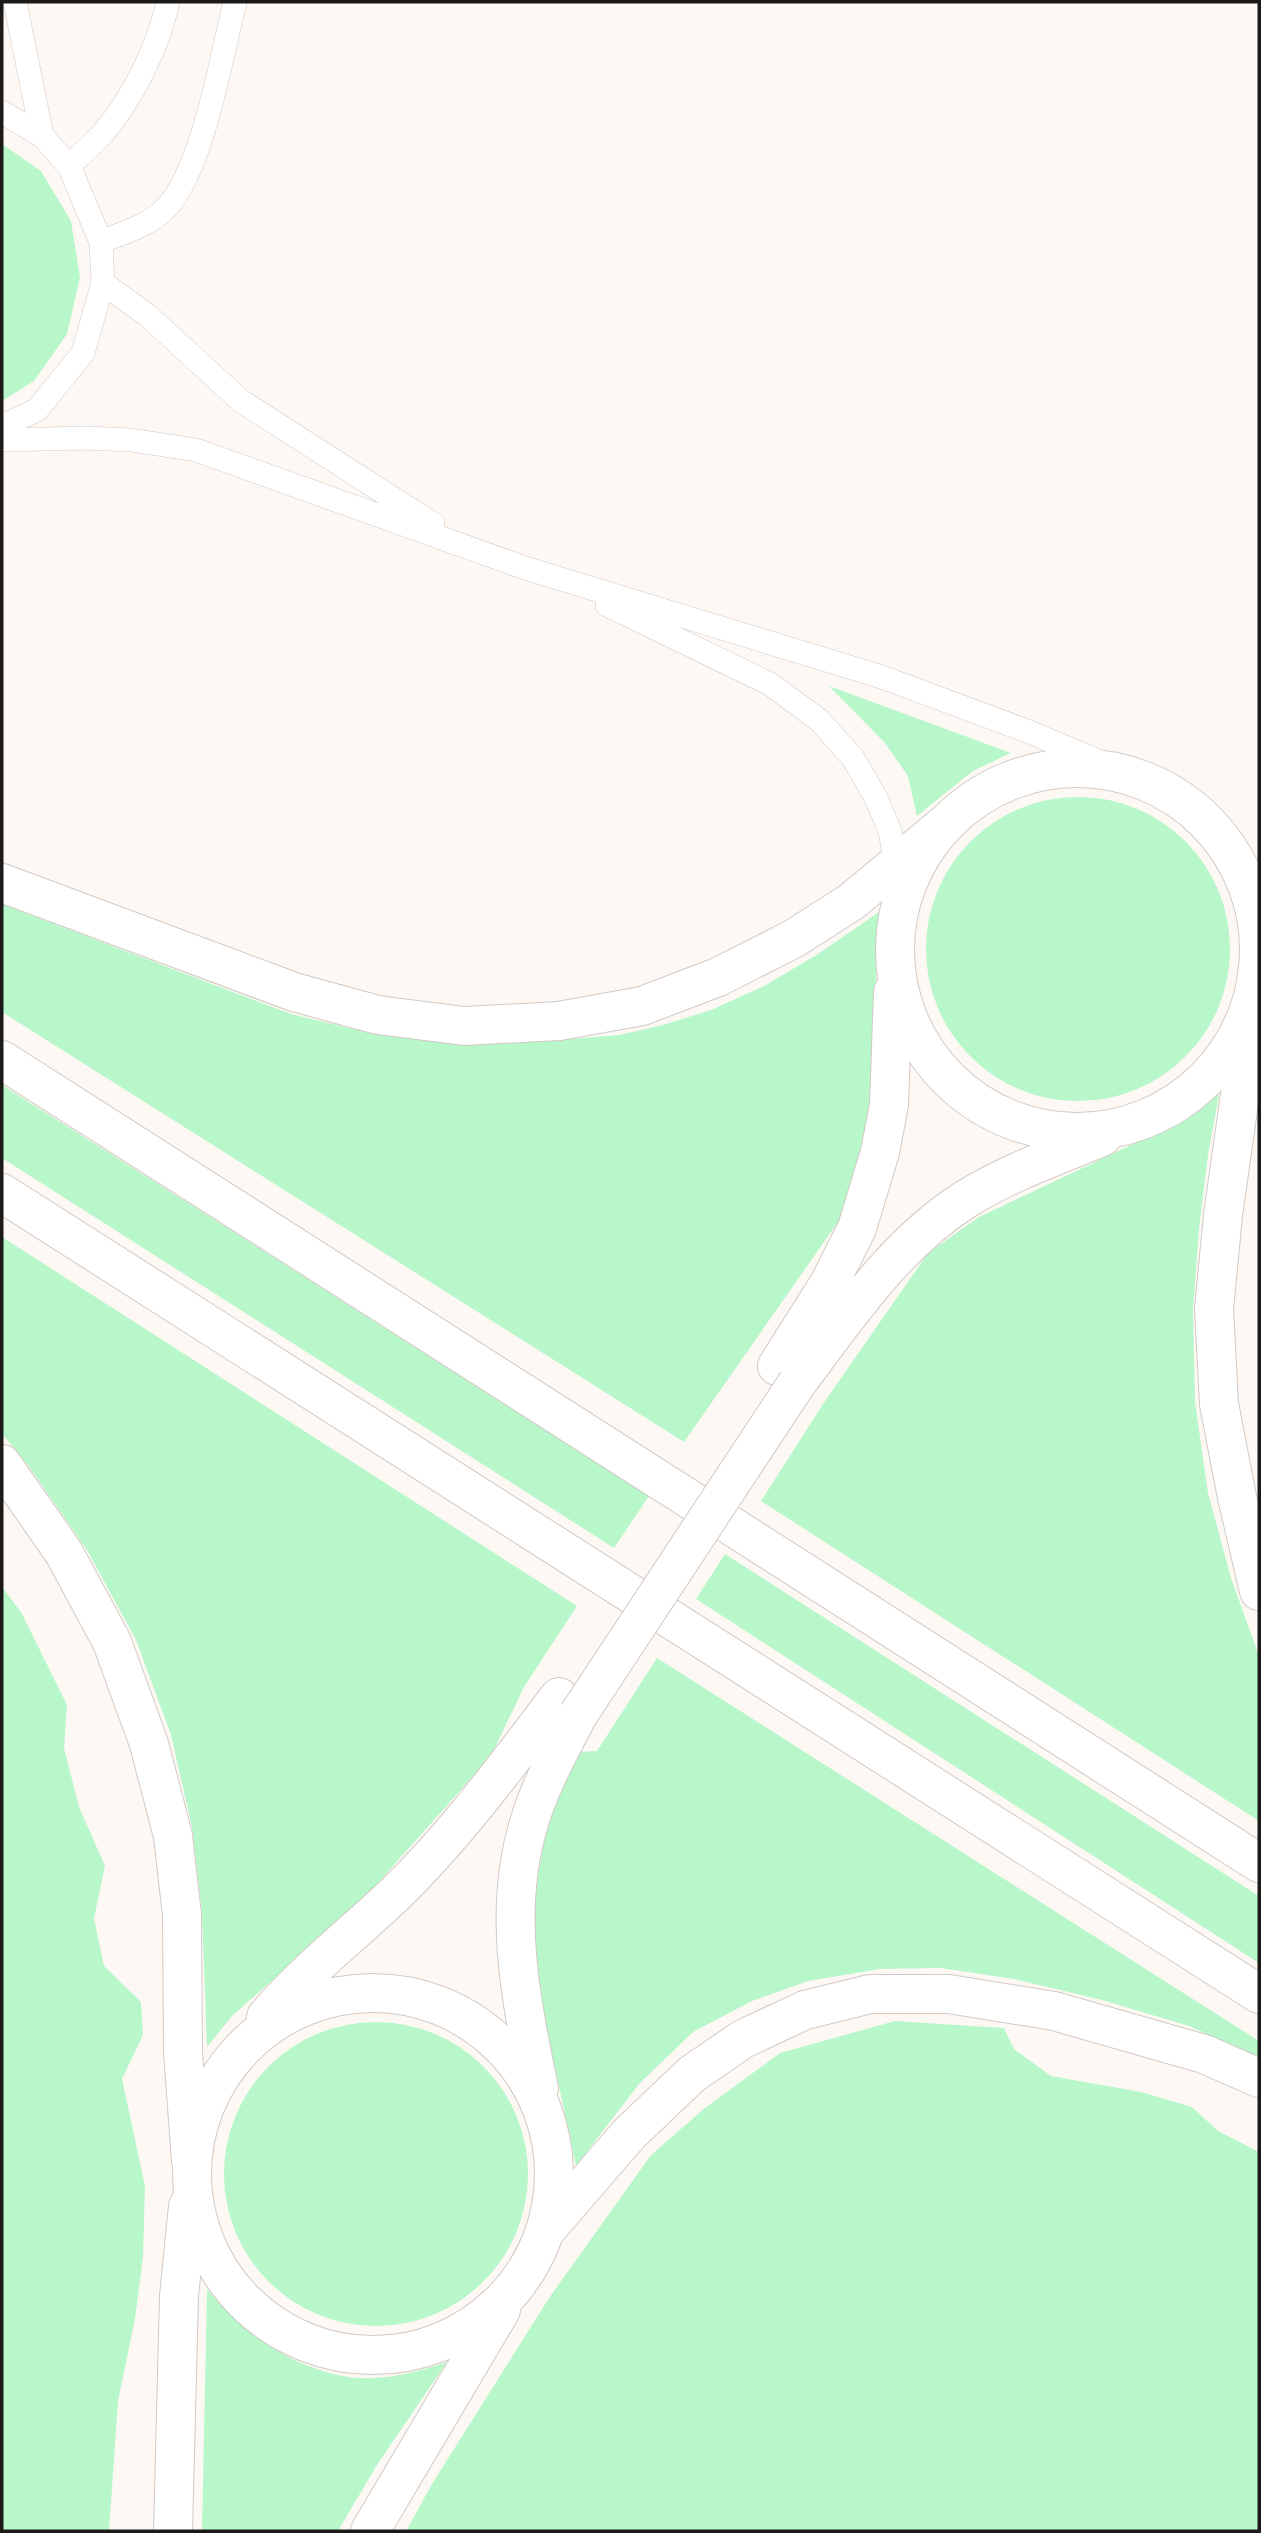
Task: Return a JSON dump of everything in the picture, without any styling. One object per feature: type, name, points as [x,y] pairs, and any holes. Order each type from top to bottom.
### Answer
[{"type":"main road","points":[[2,883],[294,992],[378,1015],[464,1026],[559,1021],[642,1006],[718,977],[793,939],[851,902],[976,798],[1013,778],[1063,768],[1114,771],[1162,788],[1203,818],[1235,859],[1250,893],[1258,930],[1258,968],[1223,1215],[1214,1309],[1219,1404],[1259,1591]]},
{"type":"main road","points":[[173,2531],[179,2296],[191,2170],[206,2101],[240,2049],[289,1991],[394,1894],[569,1706],[787,1374],[857,1228],[880,1152],[888,1105],[898,916],[919,859],[944,825]]},
{"type":"main road","points":[[895,955],[903,1004],[923,1047],[954,1084],[993,1112],[1038,1128],[1087,1132],[1134,1124]]},
{"type":"main road","points":[[787,1374],[919,1235],[965,1200],[1005,1178],[1134,1124],[1177,1102],[1213,1071],[1229,1051],[1241,1029],[1250,1006],[1258,968]]},
{"type":"main road","points":[[2,1059],[1259,1863]]},
{"type":"main road","points":[[2,1193],[1259,1994]]},
{"type":"main road","points":[[2,1464],[64,1553],[112,1642],[149,1745],[173,1836],[182,1915],[183,2052],[191,2170],[199,2227],[219,2272],[250,2309],[289,2337],[334,2353],[383,2357],[430,2348],[473,2327],[509,2295]]},
{"type":"main road","points":[[370,2531],[509,2295],[531,2264],[546,2230],[554,2193],[554,2155],[520,1996],[514,1929],[518,1868],[529,1821],[551,1767],[569,1706]]},
{"type":"main road","points":[[240,2049],[276,2019],[318,2000],[365,1992],[412,1996],[456,2012],[495,2039],[525,2075],[545,2118]]},
{"type":"main road","points":[[546,2230],[629,2134],[692,2074],[743,2039],[804,2010],[870,1994],[949,1993],[1054,2011],[1204,2054],[1259,2078]]},
{"type":"lane","points":[[15,2],[42,136]]},
{"type":"lane","points":[[69,166],[105,131],[132,92],[164,18],[167,2]]},
{"type":"lane","points":[[101,242],[162,212],[174,199],[201,138],[235,2]]},
{"type":"lane","points":[[2,112],[42,136],[69,166],[101,242],[103,283],[83,354],[37,410],[2,426]]},
{"type":"lane","points":[[103,283],[148,316],[241,401],[468,546]]},
{"type":"lane","points":[[2,440],[131,440],[196,450],[541,573],[882,677],[1027,731],[1162,788]]},
{"type":"lane","points":[[541,573],[770,684],[819,720],[853,758],[876,798],[890,831],[896,864],[898,916]]},
{"type":"green space","points":[[2,144],[41,171],[71,221],[80,278],[67,334],[34,381],[2,401]]},
{"type":"green space","points":[[829,686],[1011,753],[973,771],[917,816],[908,776],[885,743]]},
{"type":"green space","points":[[1063,797],[1093,797],[1122,803],[1150,815],[1175,831],[1196,852],[1212,877],[1224,905],[1230,964],[1219,1007],[1205,1034],[1186,1057],[1163,1076],[1136,1090],[1093,1101],[1063,1101],[1034,1095],[1006,1083],[981,1067],[960,1046],[944,1021],[932,993],[926,964],[926,934],[932,905],[944,877],[960,852],[981,831],[1006,815],[1034,803]]},
{"type":"green space","points":[[2,904],[291,1014],[353,1029],[411,1038],[559,1040],[619,1035],[711,1010],[764,986],[818,954],[879,912],[871,1095],[862,1159],[845,1212],[684,1442],[2,1012]]},
{"type":"green space","points":[[2,1085],[649,1496],[614,1548],[2,1158]]},
{"type":"green space","points":[[1220,1089],[1199,1229],[1193,1310],[1195,1402],[1208,1493],[1231,1578],[1259,1656],[1259,1821],[761,1501],[823,1404],[928,1253],[979,1217],[1148,1137],[1195,1109]]},
{"type":"green space","points":[[2,1237],[577,1606],[524,1687],[491,1756],[361,1902],[233,2015],[207,2047],[202,1913],[192,1827],[171,1735],[136,1640],[87,1550],[28,1465],[2,1434]]},
{"type":"green space","points":[[725,1554],[1259,1896],[1259,1963],[696,1599]]},
{"type":"green space","points":[[2,1587],[21,1612],[67,1705],[64,1748],[79,1807],[105,1866],[94,1918],[104,1966],[141,2002],[143,2035],[122,2079],[145,2186],[143,2257],[135,2319],[118,2401],[109,2531],[2,2531]]},
{"type":"green space","points":[[657,1658],[1259,2041],[1259,2057],[1189,2026],[1102,2000],[1014,1979],[940,1968],[880,1969],[808,1981],[752,2001],[693,2032],[639,2084],[576,2166],[537,1983],[531,1929],[538,1875],[552,1800],[576,1752],[597,1751]]},
{"type":"green space","points":[[895,2021],[1004,2028],[1014,2049],[1051,2076],[1141,2092],[1192,2107],[1218,2131],[1259,2152],[1259,2531],[406,2531],[432,2484],[549,2298],[651,2155],[705,2108],[780,2053]]},
{"type":"green space","points":[[361,2022],[391,2022],[420,2028],[448,2040],[473,2056],[494,2077],[510,2102],[522,2130],[528,2174],[526,2204],[517,2232],[503,2259],[484,2282],[461,2301],[434,2315],[406,2324],[361,2326],[332,2320],[304,2308],[279,2292],[258,2271],[242,2246],[230,2218],[224,2189],[224,2159],[230,2130],[242,2102],[258,2077],[279,2056],[304,2040],[332,2028]]},
{"type":"green space","points":[[207,2289],[235,2319],[258,2338],[288,2357],[322,2371],[357,2378],[384,2377],[411,2373],[447,2362],[377,2465],[338,2531],[202,2531]]}]
